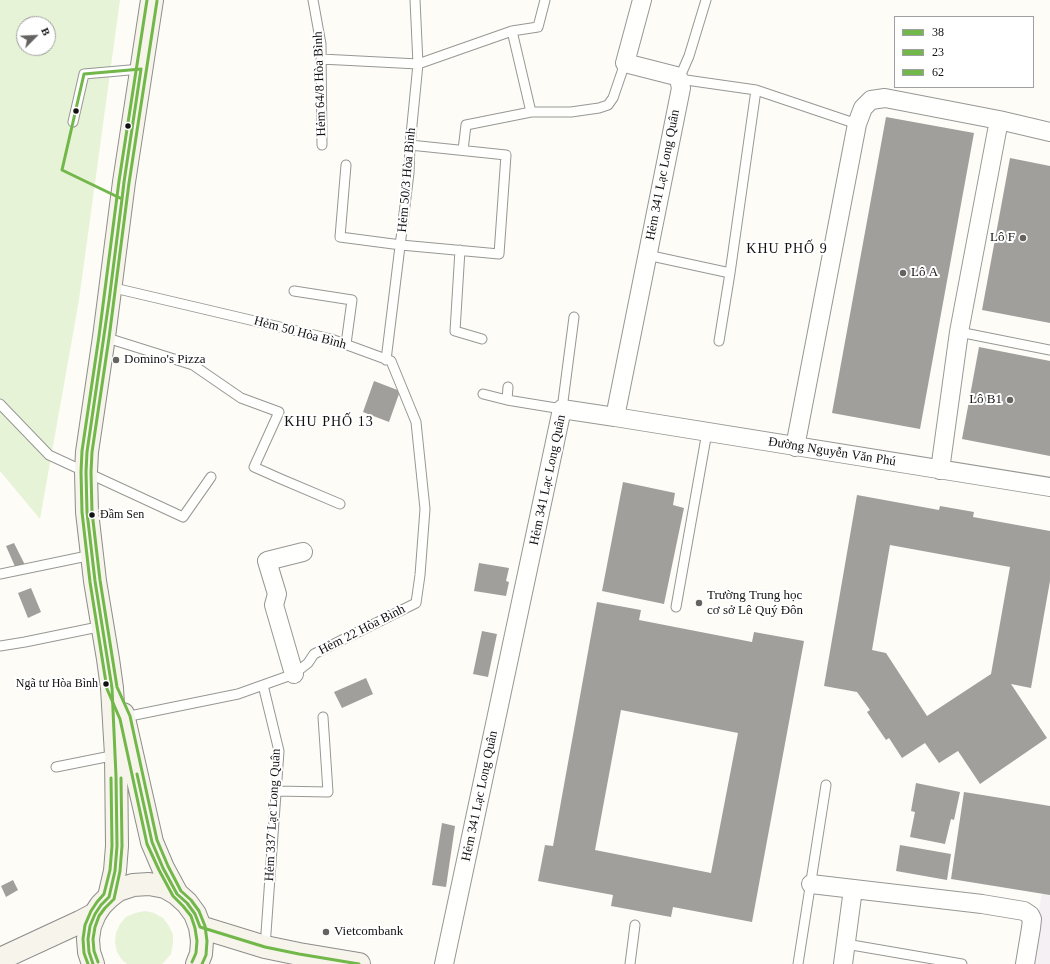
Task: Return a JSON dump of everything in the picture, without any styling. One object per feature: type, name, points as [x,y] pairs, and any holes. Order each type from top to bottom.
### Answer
[{"type":"main road","points":[[109,897],[115,871],[117,846],[116,756],[112,688],[95,581],[87,512],[86,472],[87,452],[122,199],[152,0]]},
{"type":"main road","points":[[112,688],[124,717],[152,842],[163,868],[177,894]]},
{"type":"main road","points":[[93,964],[89,952],[88,939],[90,926],[101,904],[118,890],[133,885],[149,884],[165,887],[177,894],[187,903],[195,914],[200,927],[202,941],[201,954],[197,964]]},
{"type":"main road","points":[[0,959],[73,926],[95,914]]},
{"type":"main road","points":[[200,927],[265,947],[359,964]]},
{"type":"street","points":[[642,0],[626,63],[672,74],[679,79]]},
{"type":"street","name":"Hẻm 341 Lạc Long Quân","points":[[444,964],[562,409],[615,417],[681,88],[679,79]]},
{"type":"street","points":[[795,447],[858,124],[863,108],[871,100],[885,98],[999,120],[1050,132]]},
{"type":"street","points":[[940,470],[959,332],[999,120]]},
{"type":"street","name":"Đường Nguyễn Văn Phú","points":[[615,417],[1050,487]]},
{"type":"street","points":[[294,674],[274,604],[277,594],[267,561],[302,552]]},
{"type":"street","points":[[811,884],[982,904],[1024,911],[1030,915],[1032,919],[1025,964]]},
{"type":"street","points":[[843,964],[853,889]]},
{"type":"lane","name":"Hẻm 64/8 Hòa Bình","points":[[313,0],[321,44],[322,145]]},
{"type":"lane","name":"Hẻm 50/3 Hòa Bình","points":[[386,360],[409,173],[410,144],[418,64],[415,0]]},
{"type":"lane","points":[[321,60],[418,64],[512,31],[538,27],[545,0]]},
{"type":"lane","points":[[706,0],[689,56],[679,79],[756,90],[858,124]]},
{"type":"lane","points":[[512,31],[531,112]]},
{"type":"lane","points":[[463,150],[466,125],[531,112],[571,112],[599,108],[608,105],[613,98],[626,63]]},
{"type":"lane","points":[[73,122],[84,74],[141,69]]},
{"type":"lane","points":[[719,341],[756,90]]},
{"type":"lane","points":[[346,165],[340,237],[401,245],[499,254],[506,155],[410,144]]},
{"type":"lane","points":[[460,250],[455,331],[482,338]]},
{"type":"lane","points":[[647,255],[730,273]]},
{"type":"lane","name":"Hẻm 50 Hòa Bình","points":[[110,287],[331,338],[386,360]]},
{"type":"lane","points":[[294,291],[352,300],[346,344]]},
{"type":"lane","points":[[483,394],[507,400],[562,409],[574,317]]},
{"type":"lane","points":[[959,332],[1050,350]]},
{"type":"lane","points":[[104,337],[193,365],[241,398],[279,412],[254,467],[340,504]]},
{"type":"lane","name":"Hẻm 22 Hòa Bình","points":[[124,717],[238,694],[294,674],[308,663],[314,654],[416,603],[420,575],[425,509],[416,422],[391,362],[386,360]]},
{"type":"lane","points":[[507,400],[508,387]]},
{"type":"lane","points":[[0,404],[49,455],[183,517],[211,477]]},
{"type":"lane","points":[[676,607],[707,432]]},
{"type":"lane","points":[[0,574],[92,556]]},
{"type":"lane","points":[[0,646],[102,626]]},
{"type":"lane","name":"Hẻm 337 Lạc Long Quân","points":[[263,685],[279,751],[265,947]]},
{"type":"lane","points":[[276,791],[328,792],[323,717]]},
{"type":"lane","points":[[56,767],[116,756]]},
{"type":"lane","points":[[798,964],[826,785]]},
{"type":"lane","points":[[630,964],[635,925]]},
{"type":"lane","points":[[846,944],[962,964]]},
{"type":"shaded area","points":[[1050,849],[1050,964],[1029,964]]},
{"type":"green space","points":[[0,0],[120,0],[79,300],[40,519],[0,471]]},
{"type":"green space","points":[[145,911],[154,913],[163,918],[169,926],[173,934],[171,954],[162,964],[127,964],[122,960],[117,952],[115,942],[116,933],[120,924],[126,917]]},
{"type":"building","name":"Lô A","points":[[886,117],[974,133],[920,429],[832,413]]},
{"type":"building","name":"Lô F","points":[[1010,158],[1050,166],[1050,323],[982,310]]},
{"type":"building","name":"Lô B1","points":[[979,347],[1050,361],[1050,456],[962,439]]},
{"type":"building","points":[[374,381],[400,391],[389,422],[363,412]]},
{"type":"building","points":[[623,482],[675,493],[673,505],[684,508],[664,604],[602,591]]},
{"type":"building","points":[[857,495],[939,510],[940,506],[974,512],[973,517],[1050,531],[1050,581],[1031,688],[1011,684],[1047,738],[980,784],[958,751],[939,763],[925,743],[902,758],[889,738],[886,740],[867,712],[870,710],[857,692],[824,686]],"holes":[[[890,545],[1010,567],[991,674],[927,716],[886,653],[872,650]]]},
{"type":"building","points":[[14,543],[26,567],[17,571],[6,546]]},
{"type":"building","points":[[479,563],[509,568],[506,581],[509,582],[506,596],[474,591]]},
{"type":"building","points":[[31,588],[41,612],[28,618],[18,593]]},
{"type":"building","points":[[597,602],[641,610],[639,620],[752,642],[754,632],[804,641],[752,922],[673,907],[671,917],[611,906],[613,895],[538,881],[545,845],[553,846]],"holes":[[[621,710],[738,733],[711,873],[595,850]]]},
{"type":"building","points":[[482,631],[497,634],[488,677],[473,674]]},
{"type":"building","points":[[366,678],[373,694],[342,708],[334,692]]},
{"type":"building","points":[[916,783],[960,792],[954,820],[951,819],[945,844],[910,837],[915,812],[911,811]]},
{"type":"building","points":[[964,792],[1050,806],[1050,895],[951,879]]},
{"type":"building","points":[[442,823],[455,826],[446,887],[432,885]]},
{"type":"building","points":[[900,845],[951,854],[947,880],[896,871]]},
{"type":"building","points":[[13,880],[18,890],[6,897],[1,886]]},
{"type":"transit line","name":"23","points":[[147,0],[119,181],[99,336],[82,451],[82,512],[90,582],[107,689],[120,719],[147,844],[173,896],[191,916],[195,928],[197,941],[196,953],[192,962]]},
{"type":"transit line","name":"62","points":[[157,1],[129,183],[109,338],[92,452],[92,512],[100,580],[117,687],[130,716],[157,840],[181,891],[191,900],[199,911],[205,926],[207,941],[206,955],[202,964]]},
{"type":"transit line","name":"38","points":[[141,69],[124,182],[122,199],[62,170],[84,74],[141,69]]},
{"type":"transit line","name":"38","points":[[93,964],[89,952],[88,939],[90,926],[95,914],[109,897],[115,871],[117,846],[116,776],[112,688],[95,581],[87,512],[86,472],[87,452],[122,199]]},
{"type":"transit line","name":"38","points":[[137,774],[152,842],[163,868],[177,894],[187,903],[195,914],[200,927],[265,947],[359,964]]},
{"type":"transit line","name":"62","points":[[88,964],[84,953],[83,939],[85,925],[91,911],[104,894],[110,870],[112,846],[111,778]]},
{"type":"transit line","name":"23","points":[[98,962],[94,951],[93,939],[95,927],[99,916],[114,899],[120,871],[122,846],[121,778]]},
{"type":"place","name":"Lô F","points":[[1023,238]]},
{"type":"place","name":"Lô A","points":[[903,273]]},
{"type":"place","name":"Domino's Pizza","points":[[116,360]]},
{"type":"place","name":"Lô B1","points":[[1010,400]]},
{"type":"place","name":"Đầm Sen","points":[[92,515]]},
{"type":"place","name":"Trường Trung học cơ sở Lê Quý Đôn","points":[[699,603]]},
{"type":"place","name":"Ngã tư Hòa Bình","points":[[106,684]]},
{"type":"place","name":"Vietcombank","points":[[326,932]]},
{"type":"district","name":"KHU PHỐ 9","points":[[787,249]]},
{"type":"district","name":"KHU PHỐ 13","points":[[329,422]]}]
